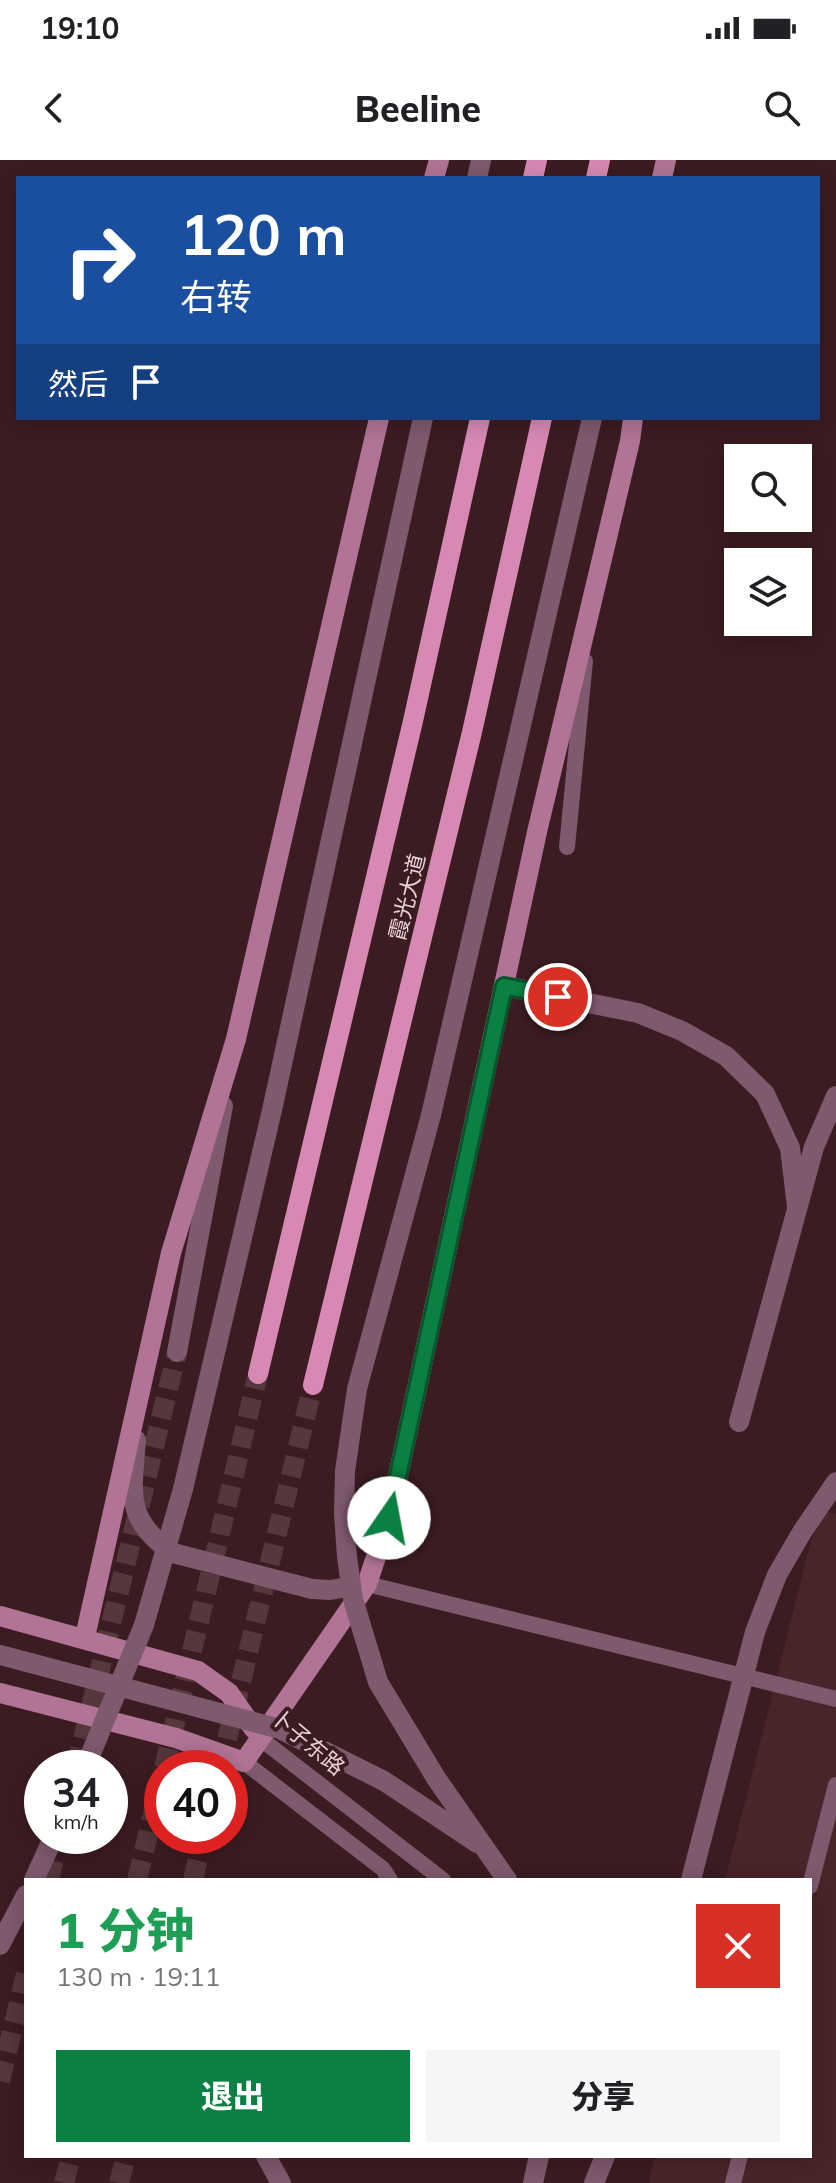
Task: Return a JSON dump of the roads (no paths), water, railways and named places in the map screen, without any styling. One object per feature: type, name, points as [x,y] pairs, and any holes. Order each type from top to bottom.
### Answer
[{"type":"main road","name":"霞光大道","points":[[258,1374],[410,736],[480,420]]},
{"type":"main road","name":"霞光大道","points":[[313,1385],[472,732],[542,420]]},
{"type":"street","points":[[177,1352],[236,1039],[379,420]]},
{"type":"street","points":[[92,1750],[144,1625],[183,1489],[269,1125],[423,420]]},
{"type":"street","points":[[506,1878],[436,1778],[378,1682],[353,1599],[347,1557],[345,1471],[357,1389],[431,1115],[592,420]]},
{"type":"street","points":[[248,1757],[367,1584],[389,1518],[537,832],[633,420]]},
{"type":"street","points":[[504,986],[638,1013],[682,1031],[726,1056],[765,1094],[790,1148],[797,1207]]},
{"type":"street","points":[[85,1637],[171,1253],[236,1039]]},
{"type":"street","points":[[739,1422],[814,1147],[836,1096]]},
{"type":"street","points":[[139,1396],[134,1505],[143,1529],[155,1541],[173,1553],[312,1589],[330,1590],[367,1584]]},
{"type":"street","points":[[692,1878],[755,1632],[777,1575],[836,1482]]},
{"type":"street","name":"卜子东路","points":[[0,1616],[85,1637],[198,1671],[229,1693],[261,1739]]},
{"type":"street","points":[[0,1655],[280,1729],[384,1781],[484,1847]]},
{"type":"street","points":[[0,1693],[176,1738],[210,1750]]},
{"type":"street","points":[[35,1878],[46,1854]]},
{"type":"street","points":[[0,1945],[24,1899]]},
{"type":"street","points":[[267,2158],[281,2183]]},
{"type":"street","points":[[533,2183],[539,2158]]},
{"type":"street","points":[[594,2183],[604,2158]]},
{"type":"lane","points":[[567,847],[590,612]]},
{"type":"lane","points":[[367,1584],[836,1699]]},
{"type":"lane","name":"卜子东路","points":[[261,1739],[440,1878]]},
{"type":"lane","points":[[248,1765],[383,1869],[389,1878]]},
{"type":"lane","points":[[812,1878],[836,1785]]},
{"type":"lane","points":[[733,2183],[739,2158]]},
{"type":"tunnel","points":[[80,1750],[177,1352]]},
{"type":"tunnel","points":[[168,1750],[258,1374]]},
{"type":"tunnel","points":[[224,1750],[313,1385]]},
{"type":"tunnel","points":[[137,1878],[144,1851]]},
{"type":"tunnel","points":[[49,1878],[55,1854]]},
{"type":"tunnel","points":[[193,1878],[199,1854]]},
{"type":"tunnel","points":[[0,2081],[24,1982]]},
{"type":"tunnel","points":[[64,2183],[70,2158]]},
{"type":"tunnel","points":[[119,2183],[125,2158]]}]
